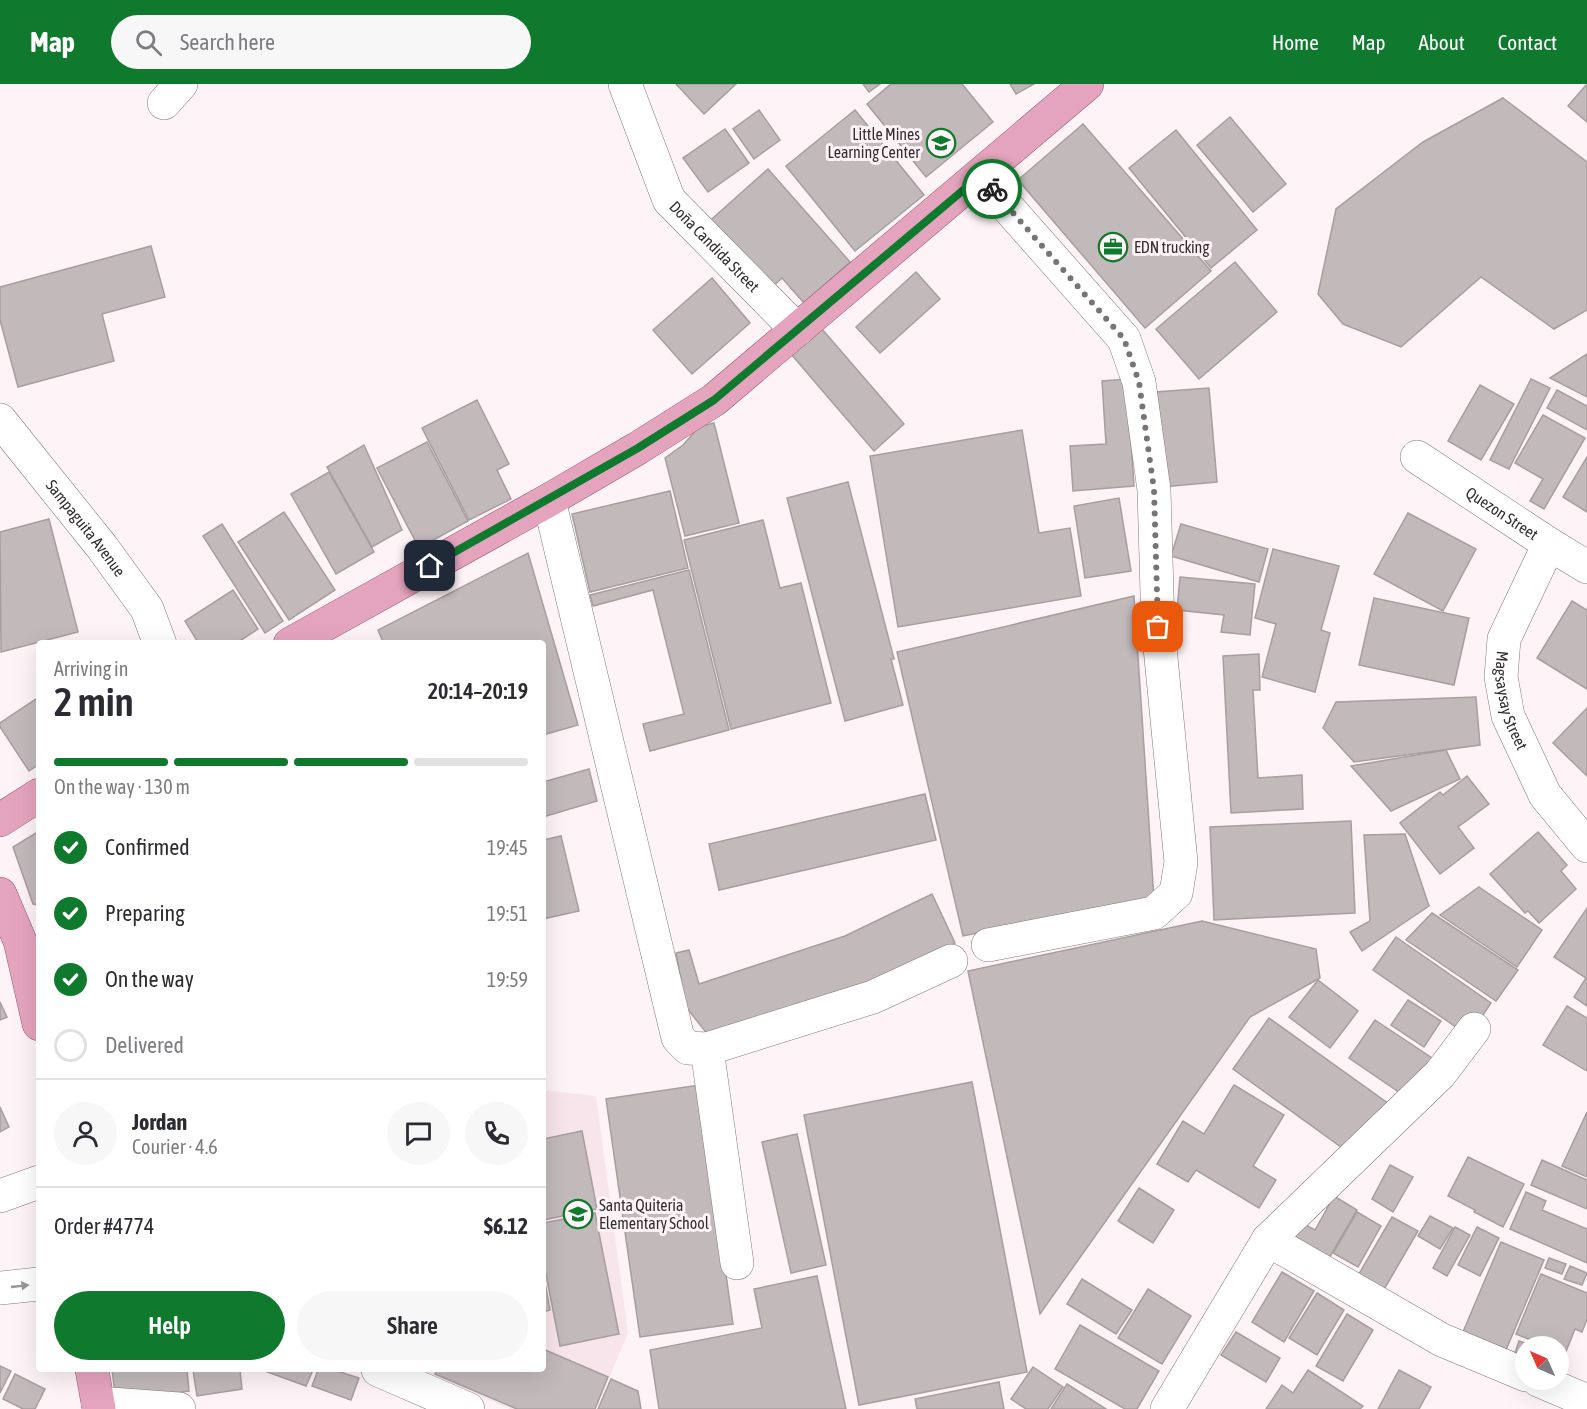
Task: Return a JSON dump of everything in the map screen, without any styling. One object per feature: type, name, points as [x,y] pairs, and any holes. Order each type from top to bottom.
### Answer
[{"type":"main road","points":[[297,640],[549,500],[714,400],[1087,84]]},
{"type":"main road","points":[[0,820],[36,797]]},
{"type":"main road","points":[[0,894],[20,941],[36,1011]]},
{"type":"main road","points":[[92,1372],[99,1406]]},
{"type":"street","name":"Doña Candida Street","points":[[625,84],[669,200],[797,330]]},
{"type":"street","points":[[980,176],[1124,339],[1139,382],[1154,490],[1158,627],[1180,862],[1176,893],[1154,913],[988,945]]},
{"type":"street","name":"Sampaguita Avenue","points":[[0,420],[102,547],[147,609],[159,640]]},
{"type":"street","name":"Quezon Street","points":[[1417,457],[1587,567]]},
{"type":"street","points":[[549,500],[678,1038],[688,1048],[707,1049],[873,997],[951,961]]},
{"type":"street","name":"Magsaysay Street","points":[[1549,544],[1504,639],[1501,677],[1508,716],[1545,795],[1587,846]]},
{"type":"street","points":[[1167,1409],[1268,1240],[1440,1074],[1474,1029]]},
{"type":"street","points":[[707,1049],[737,1263]]},
{"type":"street","points":[[0,1196],[36,1183]]},
{"type":"street","points":[[1268,1240],[1442,1340],[1515,1370]]},
{"type":"street","points":[[0,1288],[36,1284]]},
{"type":"street","points":[[383,1372],[468,1409]]},
{"type":"street","points":[[1561,1390],[1587,1401],[1580,1409]]},
{"type":"street","points":[[99,1406],[179,1409]]},
{"type":"shaded area","name":"Santa Quiteria Elementary School","points":[[546,1090],[596,1096],[628,1333],[596,1409],[510,1409],[423,1372],[546,1372]]},
{"type":"building","points":[[676,84],[736,84],[704,114]]},
{"type":"building","points":[[863,84],[880,84],[869,92]]},
{"type":"building","points":[[891,84],[962,84],[993,122],[926,177],[867,104]]},
{"type":"building","points":[[1010,84],[1034,84],[1016,94]]},
{"type":"building","points":[[1587,84],[1587,122],[1568,106]]},
{"type":"building","points":[[1503,98],[1587,162],[1587,310],[1554,329],[1481,277],[1401,347],[1343,324],[1318,294],[1336,209],[1423,142]]},
{"type":"building","points":[[759,110],[780,140],[754,159],[733,129]]},
{"type":"building","points":[[855,110],[924,195],[855,251],[786,166]]},
{"type":"building","points":[[1230,117],[1286,184],[1253,212],[1197,145]]},
{"type":"building","points":[[1083,124],[1211,271],[1145,328],[1018,180]]},
{"type":"building","points":[[725,129],[749,163],[708,192],[683,158]]},
{"type":"building","points":[[1176,130],[1257,230],[1211,268],[1129,168]]},
{"type":"building","points":[[768,169],[850,262],[804,303],[782,278],[765,294],[704,226]]},
{"type":"building","points":[[151,246],[165,297],[102,314],[114,361],[18,387],[0,320],[0,287]]},
{"type":"building","points":[[1235,262],[1277,312],[1199,379],[1156,329]]},
{"type":"building","points":[[916,272],[940,299],[880,353],[856,327]]},
{"type":"building","points":[[712,278],[750,323],[692,374],[653,330]]},
{"type":"building","points":[[815,321],[904,424],[874,451],[785,347]]},
{"type":"building","points":[[1587,354],[1587,397],[1550,378]]},
{"type":"building","points":[[1127,379],[1134,486],[1073,491],[1070,446],[1106,444],[1102,381]]},
{"type":"building","points":[[1531,379],[1550,388],[1509,469],[1490,460]]},
{"type":"building","points":[[1480,385],[1514,404],[1481,460],[1448,441]]},
{"type":"building","points":[[1209,388],[1217,482],[1162,487],[1155,392]]},
{"type":"building","points":[[1557,390],[1587,406],[1587,430],[1547,408]]},
{"type":"building","points":[[477,400],[509,464],[497,470],[511,499],[469,520],[422,428]]},
{"type":"building","points":[[1543,415],[1585,438],[1544,509],[1530,501],[1543,479],[1515,463]]},
{"type":"building","points":[[714,423],[739,523],[685,536],[665,458],[683,445],[699,427]]},
{"type":"building","points":[[1022,430],[1039,533],[1070,528],[1081,596],[898,627],[870,456]]},
{"type":"building","points":[[427,442],[468,521],[419,548],[377,468]]},
{"type":"building","points":[[364,445],[402,530],[372,547],[327,467]]},
{"type":"building","points":[[1587,457],[1587,512],[1563,497]]},
{"type":"building","points":[[329,472],[374,552],[336,574],[291,494]]},
{"type":"building","points":[[848,482],[894,659],[891,659],[903,705],[845,721],[787,498]]},
{"type":"building","points":[[670,491],[688,568],[590,592],[572,514]]},
{"type":"building","points":[[1119,498],[1131,571],[1085,578],[1074,506]]},
{"type":"building","points":[[284,512],[335,590],[289,620],[238,542]]},
{"type":"building","points":[[1408,513],[1476,549],[1443,611],[1374,574]]},
{"type":"building","points":[[49,519],[78,632],[47,640],[36,640],[36,643],[1,652],[0,532]]},
{"type":"building","points":[[763,520],[780,588],[801,583],[831,703],[731,729],[684,540]]},
{"type":"building","points":[[222,524],[283,621],[265,633],[203,536]]},
{"type":"building","points":[[1181,524],[1268,549],[1259,582],[1171,556]]},
{"type":"building","points":[[1273,549],[1339,566],[1321,630],[1330,633],[1315,692],[1262,677],[1276,624],[1255,618]]},
{"type":"building","points":[[528,553],[578,725],[546,734],[546,640],[382,640],[378,630]]},
{"type":"building","points":[[689,570],[729,730],[650,751],[643,724],[684,714],[653,590],[593,606],[590,595]]},
{"type":"building","points":[[1180,577],[1255,584],[1250,635],[1221,632],[1224,615],[1177,610]]},
{"type":"building","points":[[233,590],[258,629],[241,640],[197,640],[185,621]]},
{"type":"building","points":[[1134,596],[1154,899],[963,936],[897,652]]},
{"type":"building","points":[[1374,598],[1469,618],[1454,685],[1359,665]]},
{"type":"building","points":[[1572,601],[1587,610],[1587,689],[1537,658]]},
{"type":"building","points":[[1259,654],[1260,690],[1253,690],[1258,778],[1302,775],[1303,809],[1231,813],[1223,656]]},
{"type":"building","points":[[1476,697],[1480,745],[1354,762],[1323,728],[1336,702]]},
{"type":"building","points":[[36,699],[36,766],[29,771],[0,727],[0,723]]},
{"type":"building","points":[[1587,708],[1587,776],[1553,743]]},
{"type":"building","points":[[1446,750],[1460,779],[1391,811],[1351,766]]},
{"type":"building","points":[[589,769],[597,801],[546,816],[546,781]]},
{"type":"building","points":[[1467,776],[1489,804],[1458,827],[1474,848],[1440,874],[1400,823],[1440,792],[1443,795]]},
{"type":"building","points":[[925,794],[936,840],[719,890],[709,844]]},
{"type":"building","points":[[1351,821],[1355,913],[1214,920],[1210,827]]},
{"type":"building","points":[[1538,832],[1567,865],[1561,871],[1576,889],[1539,923],[1528,911],[1525,913],[1490,874]]},
{"type":"building","points":[[36,833],[36,904],[33,904],[13,847]]},
{"type":"building","points":[[1405,834],[1429,906],[1362,951],[1350,932],[1370,921],[1364,835]]},
{"type":"building","points":[[561,836],[579,911],[546,918],[546,839]]},
{"type":"building","points":[[1479,887],[1542,930],[1517,967],[1440,915]]},
{"type":"building","points":[[932,894],[955,943],[861,988],[708,1035],[686,1007],[676,953],[689,950],[699,984],[845,936]]},
{"type":"building","points":[[1587,908],[1587,1006],[1574,997],[1586,978],[1554,957]]},
{"type":"building","points":[[1432,913],[1518,970],[1496,1001],[1406,940]]},
{"type":"building","points":[[1202,921],[1316,949],[1320,978],[1250,1017],[1040,1314],[968,971]]},
{"type":"building","points":[[1396,937],[1491,1003],[1469,1036],[1373,970]]},
{"type":"building","points":[[1318,980],[1358,1011],[1330,1048],[1289,1017]]},
{"type":"building","points":[[1408,1000],[1441,1021],[1424,1047],[1391,1025]]},
{"type":"building","points":[[0,1002],[7,1017],[0,1020]]},
{"type":"building","points":[[1567,1006],[1587,1018],[1587,1071],[1543,1045]]},
{"type":"building","points":[[1269,1018],[1389,1104],[1352,1155],[1233,1069]]},
{"type":"building","points":[[1375,1020],[1432,1058],[1406,1097],[1349,1058]]},
{"type":"building","points":[[972,1082],[1027,1372],[859,1405],[804,1115]]},
{"type":"building","points":[[699,1085],[733,1324],[640,1337],[606,1099]]},
{"type":"building","points":[[1234,1085],[1284,1115],[1253,1166],[1276,1180],[1259,1208],[1196,1170],[1188,1182],[1157,1164],[1183,1121],[1204,1134]]},
{"type":"building","points":[[0,1107],[9,1127],[0,1132]]},
{"type":"building","points":[[1587,1112],[1587,1177],[1562,1166]]},
{"type":"building","points":[[582,1131],[597,1209],[546,1219],[546,1138]]},
{"type":"building","points":[[797,1134],[826,1265],[791,1273],[762,1142]]},
{"type":"building","points":[[1468,1157],[1524,1184],[1503,1227],[1448,1196]]},
{"type":"building","points":[[1542,1160],[1587,1180],[1587,1209],[1531,1185]]},
{"type":"building","points":[[1390,1165],[1413,1177],[1393,1212],[1372,1199]]},
{"type":"building","points":[[1139,1188],[1174,1210],[1153,1243],[1118,1221]]},
{"type":"building","points":[[1526,1192],[1546,1201],[1542,1210],[1587,1229],[1587,1263],[1510,1229]]},
{"type":"building","points":[[1334,1196],[1357,1210],[1328,1260],[1293,1239],[1302,1223],[1315,1230]]},
{"type":"building","points":[[1357,1212],[1381,1226],[1358,1267],[1333,1253]]},
{"type":"building","points":[[595,1213],[619,1334],[560,1346],[546,1274],[546,1222]]},
{"type":"building","points":[[1430,1216],[1453,1228],[1440,1249],[1418,1236]]},
{"type":"building","points":[[1392,1217],[1418,1231],[1382,1293],[1356,1279]]},
{"type":"building","points":[[1455,1227],[1470,1235],[1447,1276],[1433,1268]]},
{"type":"building","points":[[1477,1227],[1499,1238],[1480,1276],[1458,1265]]},
{"type":"building","points":[[1501,1242],[1544,1260],[1503,1357],[1460,1339]]},
{"type":"building","points":[[1549,1258],[1566,1264],[1562,1274],[1545,1268]]},
{"type":"building","points":[[1570,1266],[1587,1273],[1582,1285],[1564,1279]]},
{"type":"building","points":[[1282,1272],[1314,1291],[1284,1342],[1252,1322]]},
{"type":"building","points":[[1541,1274],[1587,1293],[1587,1319],[1582,1332],[1575,1329],[1569,1344],[1569,1336],[1521,1336],[1516,1334]]},
{"type":"building","points":[[817,1276],[846,1409],[659,1409],[650,1350],[762,1328],[754,1289]]},
{"type":"building","points":[[1082,1279],[1132,1310],[1116,1334],[1067,1304]]},
{"type":"building","points":[[546,1288],[550,1310],[546,1311]]},
{"type":"building","points":[[1148,1289],[1191,1316],[1162,1364],[1118,1338]]},
{"type":"building","points":[[1317,1293],[1344,1310],[1317,1355],[1289,1338]]},
{"type":"building","points":[[1347,1314],[1373,1330],[1343,1381],[1316,1366]]},
{"type":"building","points":[[1080,1325],[1159,1371],[1137,1409],[1125,1409],[1055,1369]]},
{"type":"building","points":[[1236,1332],[1280,1358],[1266,1382],[1221,1355]]},
{"type":"building","points":[[546,1350],[608,1377],[595,1409],[517,1409],[435,1374],[436,1372],[546,1372]]},
{"type":"building","points":[[0,1366],[11,1371],[0,1393]]},
{"type":"building","points":[[1033,1367],[1063,1387],[1048,1409],[1026,1409],[1011,1399]]},
{"type":"building","points":[[1308,1370],[1363,1406],[1360,1409],[1266,1409],[1282,1385],[1293,1393]]},
{"type":"building","points":[[1399,1370],[1431,1387],[1419,1409],[1378,1409]]},
{"type":"building","points":[[112,1372],[187,1372],[189,1391],[116,1401]]},
{"type":"building","points":[[193,1372],[240,1372],[242,1389],[197,1396]]},
{"type":"building","points":[[268,1372],[312,1372],[306,1386]]},
{"type":"building","points":[[317,1372],[340,1372],[359,1378],[351,1400],[312,1386]]},
{"type":"building","points":[[15,1374],[45,1389],[35,1409],[23,1409],[3,1399]]},
{"type":"building","points":[[611,1379],[638,1391],[641,1409],[598,1409]]},
{"type":"building","points":[[999,1382],[1004,1409],[917,1409],[915,1399]]},
{"type":"building","points":[[1067,1384],[1106,1409],[1051,1409]]},
{"type":"way so far","points":[[992,189],[1124,339],[1139,382],[1154,490],[1158,627]]},
{"type":"place","name":"Little Mines Learning Center","points":[[941,143]]},
{"type":"place","name":"EDN trucking","points":[[1113,247]]},
{"type":"place","name":"Santa Quiteria Elementary School","points":[[578,1214]]},
{"type":"route","points":[[430,566],[638,448],[714,400],[980,176],[992,189]]}]
